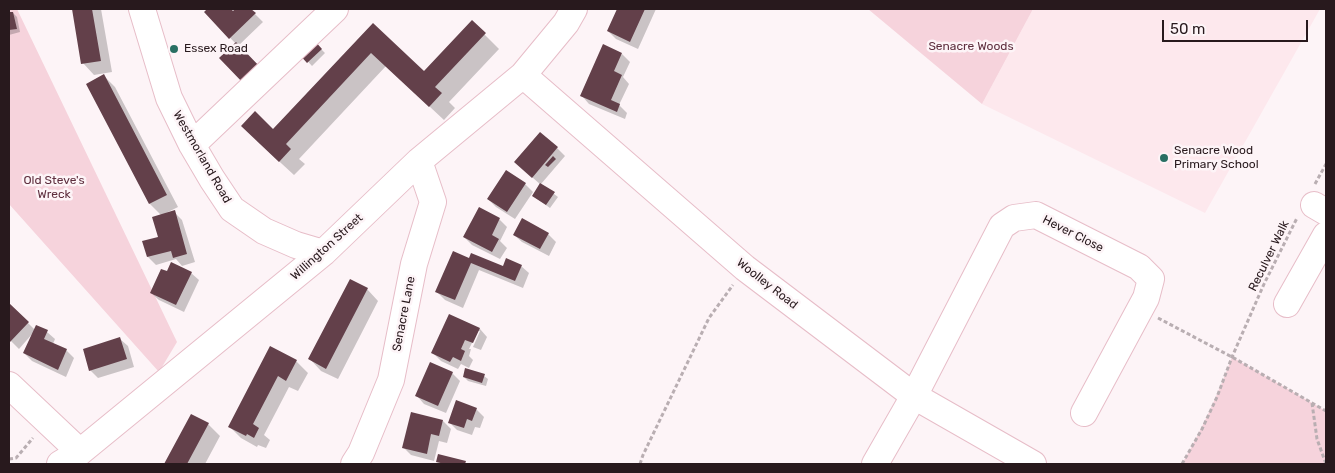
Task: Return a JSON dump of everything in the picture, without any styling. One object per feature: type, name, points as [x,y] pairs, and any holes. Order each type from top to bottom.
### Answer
[{"type":"street","name":"Westmorland Road","points":[[142,9],[169,98],[192,145],[212,180],[232,209],[264,231],[296,245],[323,253]]},
{"type":"street","points":[[192,145],[335,9]]},
{"type":"street","name":"Willington Street","points":[[70,458],[323,253],[419,161],[523,75],[566,23],[574,9]]},
{"type":"street","name":"Woolley Road","points":[[523,75],[745,268],[914,396],[1033,464]]},
{"type":"street","name":"Senacre Lane","points":[[354,464],[361,452],[391,380],[414,264],[433,202],[419,161]]},
{"type":"street","name":"Hever Close","points":[[914,396],[1002,226],[1014,218],[1036,215],[1139,267],[1151,279],[1146,298],[1084,413]]},
{"type":"street","points":[[1287,304],[1326,235]]},
{"type":"street","points":[[9,385],[70,458]]},
{"type":"street","points":[[875,464],[914,396]]},
{"type":"path","name":"Reculver Walk","points":[[1182,464],[1202,429],[1217,397],[1232,357],[1264,284],[1313,205],[1326,164]]},
{"type":"path","points":[[640,464],[709,318],[745,268]]},
{"type":"path","points":[[1140,309],[1232,357],[1326,411]]},
{"type":"path","points":[[1312,403],[1317,439],[1326,464]]},
{"type":"shaded area","name":"Senacre Wood Primary School","points":[[1033,9],[1320,9],[1205,213],[982,104]]},
{"type":"green space","name":"Old Steve's Wreck","points":[[9,9],[17,9],[177,342],[159,372],[9,204]]},
{"type":"green space","name":"Senacre Woods","points":[[868,9],[1033,9],[982,104]]},
{"type":"green space","points":[[1232,357],[1326,411],[1326,464],[1182,464],[1209,412]]},
{"type":"building","points":[[72,9],[92,9],[101,61],[81,64]]},
{"type":"building","points":[[207,9],[231,9],[233,11],[235,9],[251,9],[256,13],[229,39],[204,12]]},
{"type":"building","points":[[617,9],[645,9],[630,42],[607,31]]},
{"type":"building","points":[[9,12],[13,12],[17,29],[9,30]]},
{"type":"building","points":[[472,20],[486,33],[435,87],[442,93],[429,107],[371,53],[286,144],[291,149],[279,162],[241,126],[255,111],[273,129],[373,23],[424,71]]},
{"type":"building","points":[[314,40],[322,49],[307,63],[299,54]]},
{"type":"building","points":[[236,42],[262,69],[245,85],[219,58]]},
{"type":"building","points":[[603,44],[622,53],[614,71],[622,75],[611,100],[620,104],[617,112],[580,96]]},
{"type":"building","points":[[104,74],[167,195],[149,204],[86,84]]},
{"type":"building","points":[[540,132],[558,147],[532,178],[514,162]]},
{"type":"building","points":[[553,156],[556,159],[548,167],[545,165]]},
{"type":"building","points":[[506,170],[526,183],[507,212],[487,199]]},
{"type":"building","points":[[540,183],[555,192],[546,205],[532,196]]},
{"type":"building","points":[[479,207],[500,218],[492,235],[499,239],[492,252],[463,237]]},
{"type":"building","points":[[175,210],[187,254],[173,258],[171,251],[147,257],[142,241],[158,237],[152,217]]},
{"type":"building","points":[[522,218],[549,233],[540,249],[513,235]]},
{"type":"building","points":[[453,251],[469,258],[471,253],[503,266],[506,258],[522,265],[515,281],[471,263],[455,300],[435,292]]},
{"type":"building","points":[[171,262],[192,272],[176,305],[150,293],[161,269],[167,271]]},
{"type":"building","points":[[350,279],[368,288],[326,369],[308,359]]},
{"type":"building","points":[[9,303],[29,322],[10,342],[9,340]]},
{"type":"building","points":[[449,314],[480,328],[473,343],[465,340],[461,349],[465,351],[461,361],[453,357],[450,362],[431,353]]},
{"type":"building","points":[[36,325],[48,330],[44,339],[67,349],[58,370],[23,353]]},
{"type":"building","points":[[120,337],[127,359],[89,371],[83,349]]},
{"type":"building","points":[[270,346],[297,360],[286,381],[278,376],[253,424],[259,428],[254,438],[228,427]]},
{"type":"building","points":[[430,362],[453,372],[438,406],[415,396]]},
{"type":"building","points":[[465,368],[485,374],[482,383],[463,377]]},
{"type":"building","points":[[456,400],[477,408],[472,421],[467,419],[464,428],[448,423]]},
{"type":"building","points":[[411,412],[443,420],[439,436],[431,434],[427,454],[402,448]]},
{"type":"building","points":[[191,414],[209,423],[187,464],[164,464]]},
{"type":"building","points":[[438,454],[466,461],[465,464],[436,462]]},
{"type":"place","name":"Essex Road","points":[[174,49]]},
{"type":"place","name":"Senacre Wood Primary School","points":[[1164,158]]}]
